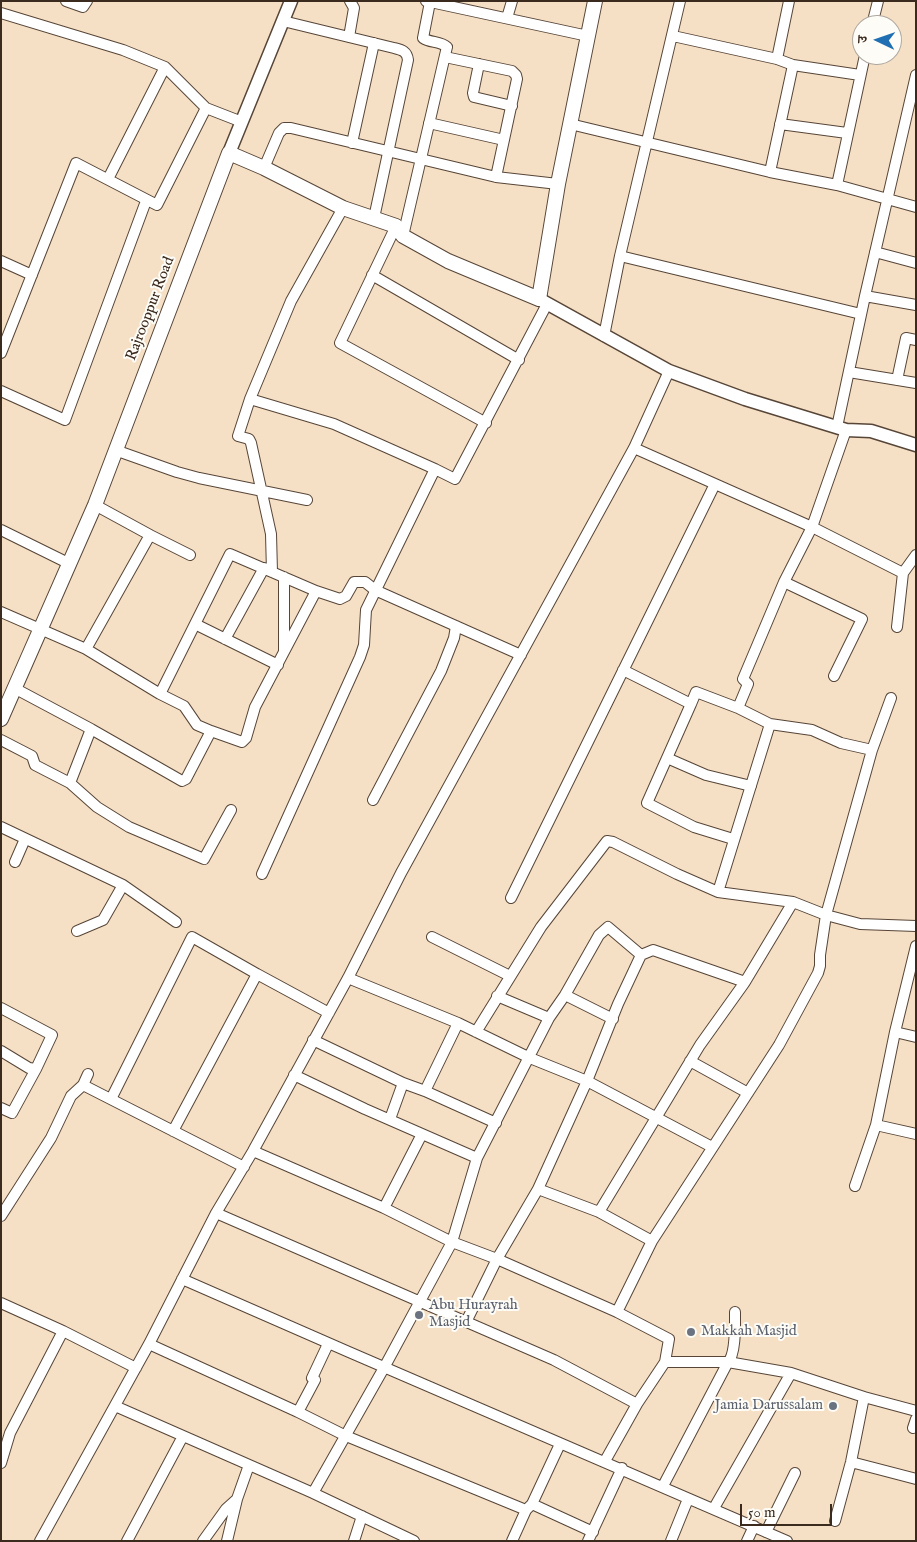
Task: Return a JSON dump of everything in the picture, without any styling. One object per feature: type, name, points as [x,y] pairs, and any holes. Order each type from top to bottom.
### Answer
[{"type":"main road","points":[[229,153],[264,168],[343,208],[374,218],[448,261],[543,302],[558,184],[595,1]]},
{"type":"main road","name":"Rajrooppur Road","points":[[1,719],[16,689],[68,563],[95,505],[229,153]]},
{"type":"street","points":[[66,1],[83,7],[87,1]]},
{"type":"street","name":"Rajrooppur Road","points":[[229,153],[291,1]]},
{"type":"street","points":[[349,37],[354,8],[350,1]]},
{"type":"street","points":[[507,18],[512,1]]},
{"type":"street","points":[[604,336],[620,256],[680,1]]},
{"type":"street","points":[[777,59],[789,1]]},
{"type":"street","points":[[874,15],[878,1]]},
{"type":"street","points":[[486,423],[340,343],[372,275],[399,231],[421,160],[446,47],[444,44],[427,41],[423,38],[428,2],[588,36]]},
{"type":"street","points":[[1,13],[9,17],[123,50],[165,67],[206,108],[242,122]]},
{"type":"street","points":[[283,21],[374,43],[403,51],[407,55],[408,60],[374,218]]},
{"type":"street","points":[[672,36],[777,59],[793,65],[860,75]]},
{"type":"street","points":[[352,143],[374,43]]},
{"type":"street","points":[[445,57],[512,71],[518,79],[496,177]]},
{"type":"street","points":[[479,64],[473,93],[474,97],[512,106]]},
{"type":"street","points":[[770,172],[793,65]]},
{"type":"street","points":[[837,185],[862,65]]},
{"type":"street","points":[[108,179],[165,67]]},
{"type":"street","points":[[738,708],[748,684],[743,679],[784,582],[812,527],[842,429],[849,372],[861,314],[916,75]]},
{"type":"street","points":[[1,353],[76,162],[146,201],[157,205],[206,108]]},
{"type":"street","points":[[429,123],[504,140]]},
{"type":"street","points":[[570,124],[770,172],[837,185],[916,207]]},
{"type":"street","points":[[780,124],[847,133]]},
{"type":"street","points":[[264,168],[279,133],[284,128],[291,128],[496,177],[558,184]]},
{"type":"street","points":[[1,392],[65,420],[146,201]]},
{"type":"street","points":[[225,639],[268,570],[272,534],[251,443],[249,439],[238,436],[250,399],[291,301],[343,208]]},
{"type":"street","points":[[875,252],[916,263]]},
{"type":"street","points":[[620,256],[861,314]]},
{"type":"street","points":[[1,262],[32,275]]},
{"type":"street","points":[[372,275],[518,360]]},
{"type":"street","points":[[865,296],[916,305]]},
{"type":"street","points":[[250,399],[334,424],[455,479],[518,360],[543,302],[669,371],[745,399],[842,429],[871,431],[916,445]]},
{"type":"street","points":[[897,380],[906,338],[916,340]]},
{"type":"street","points":[[40,1541],[149,1344],[216,1213],[244,1167],[329,1014],[401,873],[634,448],[669,371]]},
{"type":"street","points":[[849,372],[916,383]]},
{"type":"street","points":[[634,448],[812,527],[903,573]]},
{"type":"street","points":[[115,450],[177,472],[307,500]]},
{"type":"street","points":[[262,874],[360,657],[364,645],[366,610],[435,469]]},
{"type":"street","points":[[511,898],[715,484]]},
{"type":"street","points":[[95,505],[190,555]]},
{"type":"street","points":[[1,530],[68,563]]},
{"type":"street","points":[[86,649],[150,535]]},
{"type":"street","points":[[160,694],[230,554],[316,591],[340,599],[346,596],[354,582],[365,582],[375,590],[521,654]]},
{"type":"street","points":[[897,627],[903,573],[916,555]]},
{"type":"street","points":[[284,577],[284,653]]},
{"type":"street","points":[[784,582],[862,619],[834,676]]},
{"type":"street","points":[[1,612],[42,628],[86,649],[160,694],[184,706],[197,725],[242,742],[246,738],[255,707],[316,591]]},
{"type":"street","points":[[195,624],[278,665]]},
{"type":"street","points":[[373,800],[441,671],[454,638],[456,626]]},
{"type":"street","points":[[623,670],[691,704]]},
{"type":"street","points":[[16,689],[91,728],[182,781],[186,779],[211,731]]},
{"type":"street","points":[[733,839],[694,827],[647,803],[696,692],[738,708],[770,724],[812,730],[841,743],[872,750]]},
{"type":"street","points":[[617,1312],[652,1241],[779,1045],[818,973],[826,915],[872,750],[891,698]]},
{"type":"street","points":[[718,892],[770,724]]},
{"type":"street","points":[[70,783],[91,728]]},
{"type":"street","points":[[1,740],[32,756],[35,765],[70,783],[97,807],[128,827],[204,859],[231,810]]},
{"type":"street","points":[[667,758],[706,775],[751,786]]},
{"type":"street","points":[[1,827],[123,885],[176,922]]},
{"type":"street","points":[[14,862],[25,839]]},
{"type":"street","points":[[476,1032],[541,927],[606,841],[614,842],[677,874],[718,892],[793,902],[826,915],[860,924],[916,926]]},
{"type":"street","points":[[77,931],[103,920],[123,885]]},
{"type":"street","points":[[599,1212],[690,1062],[745,982],[793,902]]},
{"type":"street","points":[[313,1493],[421,1302],[452,1242],[477,1158],[549,1018],[565,995],[598,935],[608,927],[641,955]]},
{"type":"street","points":[[111,1099],[192,937],[329,1014]]},
{"type":"street","points":[[432,937],[510,976]]},
{"type":"street","points":[[855,1186],[876,1125],[895,1032],[916,948]]},
{"type":"street","points":[[466,1322],[497,1259],[538,1188],[587,1081],[618,1004],[641,955],[652,950],[745,982]]},
{"type":"street","points":[[173,1131],[257,974]]},
{"type":"street","points":[[348,978],[458,1023],[530,1058],[587,1081],[712,1147]]},
{"type":"street","points":[[565,995],[613,1019]]},
{"type":"street","points":[[498,996],[549,1018]]},
{"type":"street","points":[[1,1008],[52,1035],[12,1113],[1,1108]]},
{"type":"street","points":[[425,1091],[458,1023]]},
{"type":"street","points":[[895,1032],[916,1037]]},
{"type":"street","points":[[313,1040],[403,1083],[496,1123]]},
{"type":"street","points":[[1,1051],[29,1068],[36,1069]]},
{"type":"street","points":[[690,1062],[748,1093]]},
{"type":"street","points":[[1,1216],[51,1138],[71,1096],[83,1085],[88,1074]]},
{"type":"street","points":[[294,1075],[477,1158]]},
{"type":"street","points":[[390,1119],[403,1083]]},
{"type":"street","points":[[83,1085],[244,1167]]},
{"type":"street","points":[[876,1125],[916,1134]]},
{"type":"street","points":[[384,1208],[422,1134]]},
{"type":"street","points":[[253,1151],[384,1208],[452,1242],[497,1259],[617,1312],[670,1339],[665,1362],[637,1404],[605,1461]]},
{"type":"street","points":[[538,1188],[599,1212],[652,1241]]},
{"type":"street","points":[[216,1213],[554,1360],[637,1404]]},
{"type":"street","points":[[182,1279],[328,1344],[560,1444],[622,1468],[688,1499],[714,1508],[787,1541]]},
{"type":"street","points":[[1,1303],[63,1331],[136,1368]]},
{"type":"street","points":[[663,1486],[731,1359],[735,1332],[735,1312]]},
{"type":"street","points":[[1,1463],[10,1433],[63,1331]]},
{"type":"street","points":[[149,1344],[346,1436],[529,1507],[590,1537],[622,1468]]},
{"type":"street","points":[[298,1412],[315,1380],[312,1378],[328,1344]]},
{"type":"street","points":[[665,1362],[728,1362],[791,1373],[864,1397],[916,1411]]},
{"type":"street","points":[[714,1508],[791,1373]]},
{"type":"street","points":[[835,1521],[864,1397]]},
{"type":"street","points":[[115,1406],[313,1493],[414,1541]]},
{"type":"street","points":[[127,1541],[183,1436]]},
{"type":"street","points":[[512,1541],[560,1444]]},
{"type":"street","points":[[850,1462],[916,1479]]},
{"type":"street","points":[[230,1539],[237,1499],[249,1465]]},
{"type":"street","points":[[766,1532],[794,1473]]},
{"type":"street","points":[[203,1541],[226,1509],[237,1499]]},
{"type":"street","points":[[671,1541],[688,1499]]},
{"type":"street","points":[[354,1541],[362,1516]]},
{"type":"street","points":[[747,1541],[754,1526]]},
{"type":"place","name":"Abu Hurayrah Masjid","points":[[419,1315]]},
{"type":"place","name":"Makkah Masjid","points":[[691,1332]]},
{"type":"place","name":"Jamia Darussalam","points":[[833,1406]]}]
